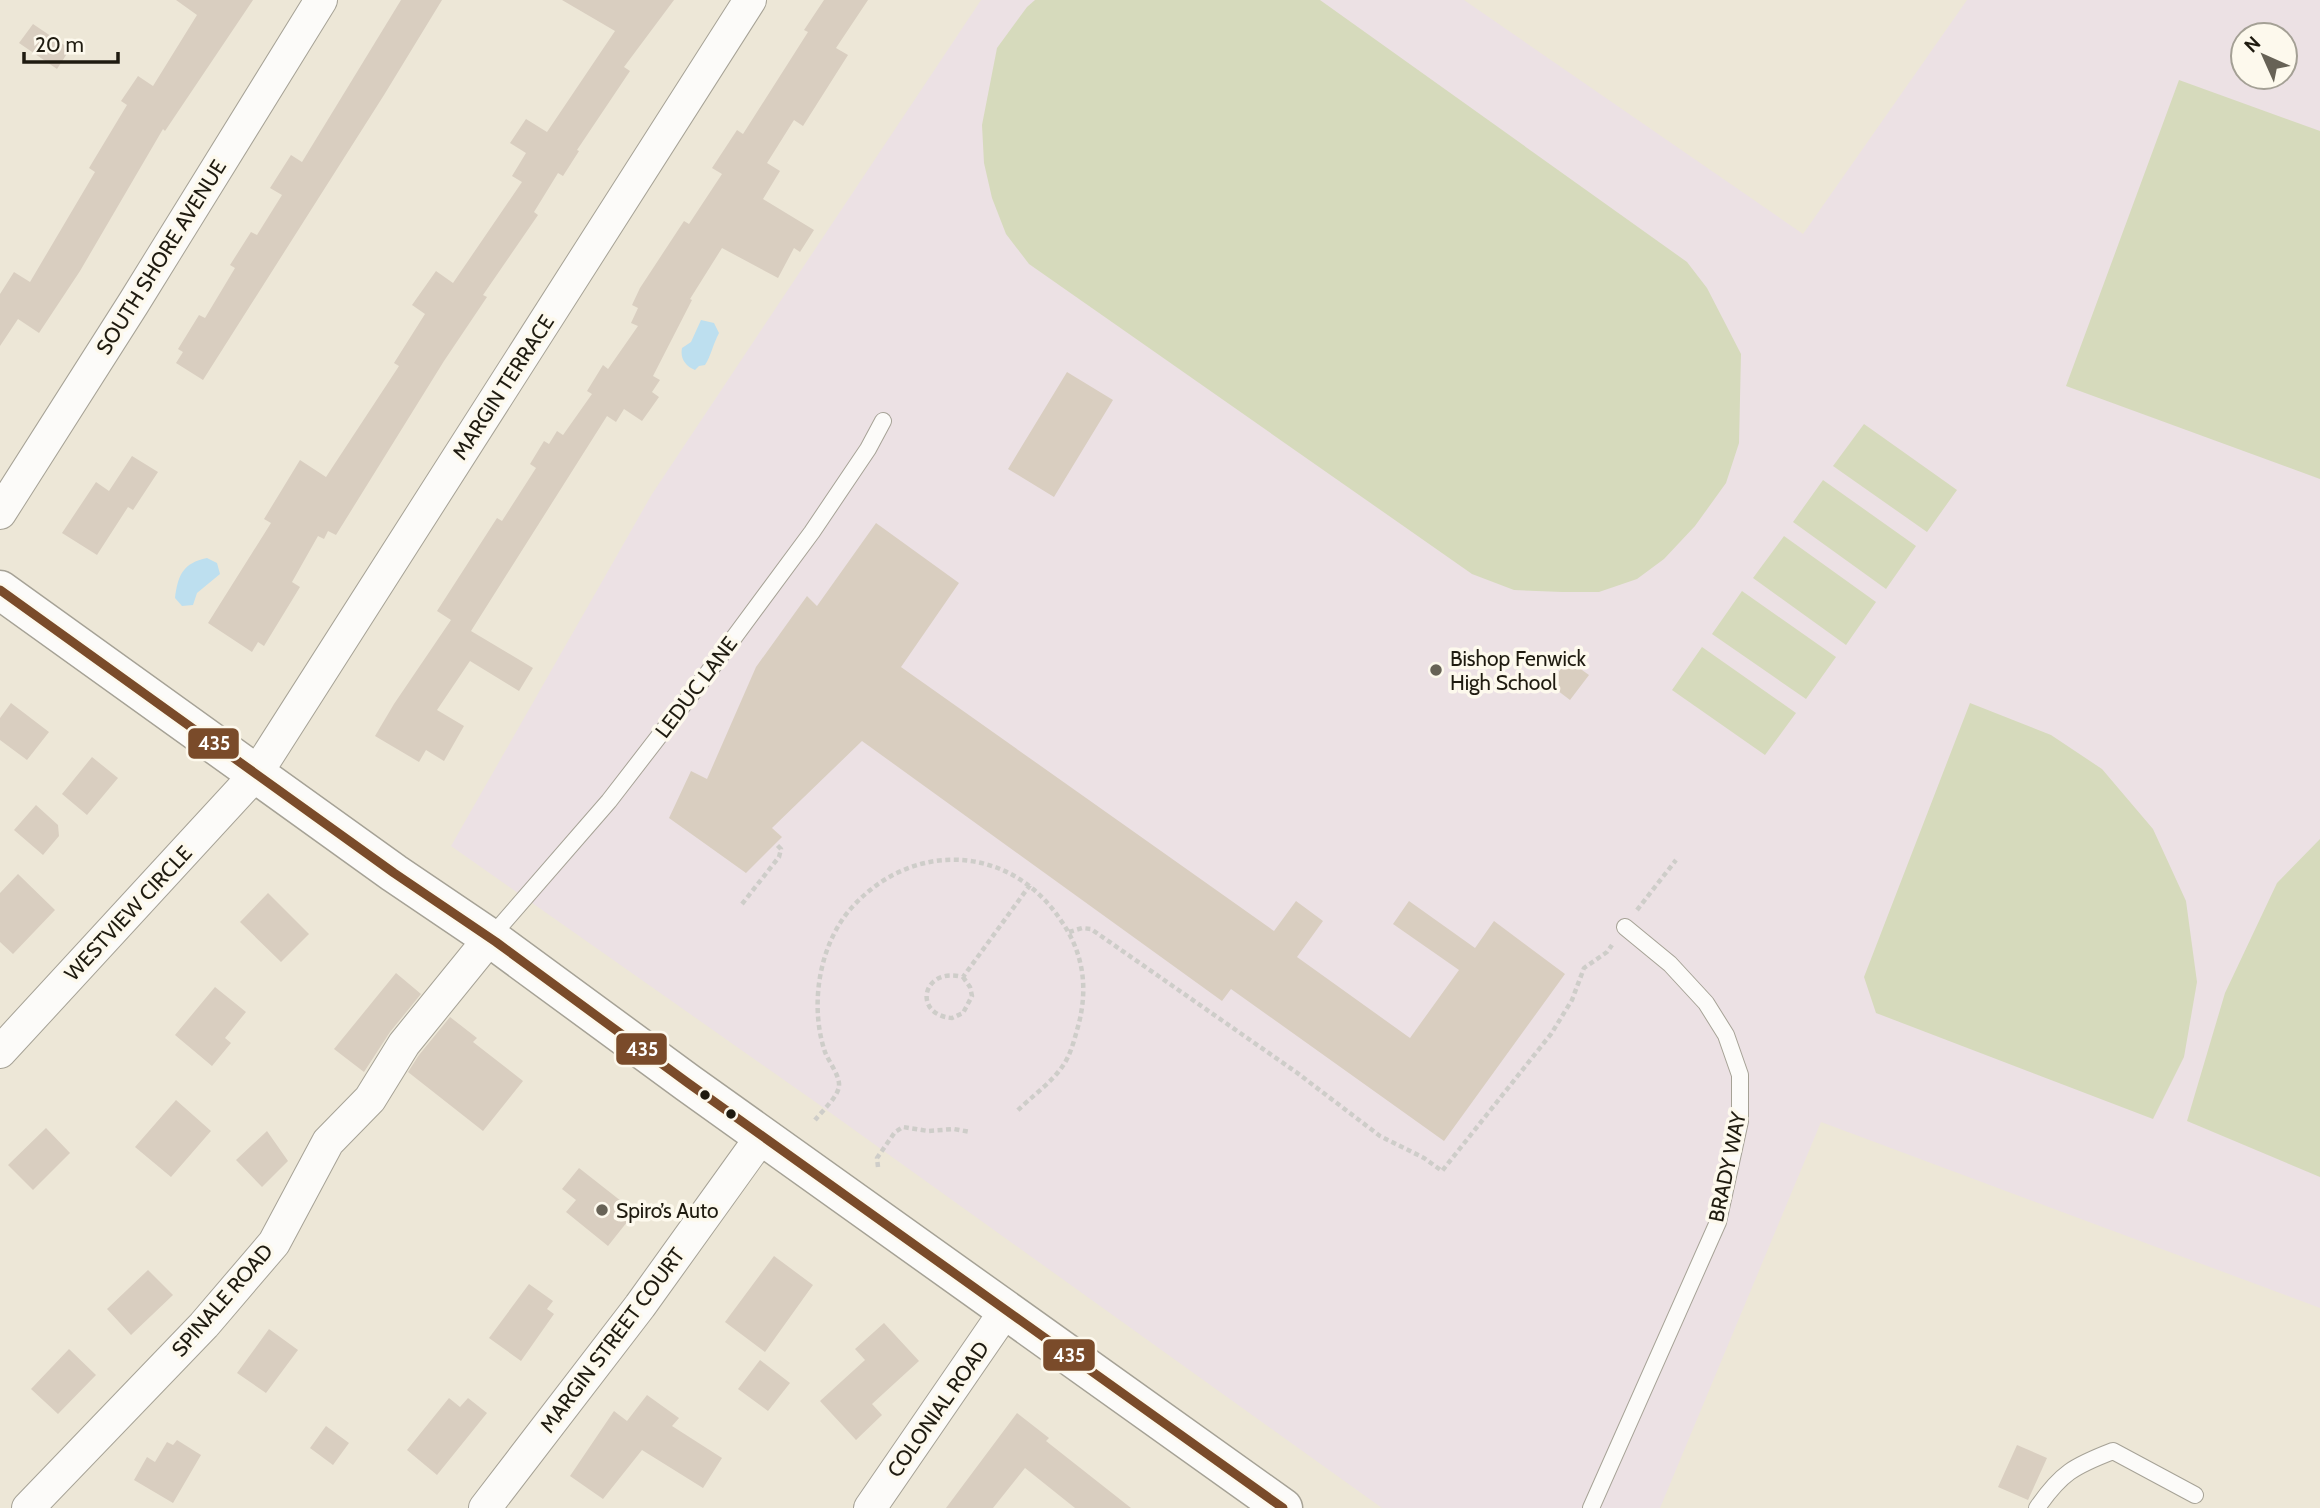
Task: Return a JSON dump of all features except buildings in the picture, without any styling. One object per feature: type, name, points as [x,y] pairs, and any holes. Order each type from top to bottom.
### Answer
[{"type":"main road","points":[[0,590],[394,873],[490,938],[1283,1508]]},
{"type":"street","name":"SOUTH SHORE AVENUE","points":[[0,513],[321,0]]},
{"type":"street","name":"MARGIN TERRACE","points":[[256,774],[750,0]]},
{"type":"street","name":"WESTVIEW CIRCLE","points":[[5,1036],[256,774]]},
{"type":"street","name":"SPINALE ROAD","points":[[28,1508],[204,1325],[274,1243],[328,1142],[370,1099],[404,1044],[490,938]]},
{"type":"street","name":"MARGIN STREET COURT","points":[[485,1508],[640,1306],[762,1136]]},
{"type":"street","name":"COLONIAL ROAD","points":[[870,1508],[1006,1310]]},
{"type":"lane","name":"LEDUC LANE","points":[[490,938],[609,801],[707,674],[811,532],[868,449],[883,421]]},
{"type":"lane","name":"BRADY WAY","points":[[1591,1508],[1718,1222],[1740,1121],[1740,1075],[1726,1035],[1706,1003],[1670,964],[1625,927]]},
{"type":"lane","points":[[2037,1508],[2054,1483],[2082,1463],[2113,1451],[2195,1495]]},
{"type":"path","points":[[743,904],[779,857],[781,849],[775,844]]},
{"type":"path","points":[[815,1120],[838,1090],[840,1083],[825,1053],[817,1007],[825,956],[838,926],[853,905],[879,882],[894,873],[922,862],[953,858],[1011,872],[1030,885],[1051,905],[1069,932],[1081,961],[1084,986],[1075,1037],[1063,1067],[1017,1111]]},
{"type":"path","points":[[1069,932],[1082,928],[1091,929],[1296,1072],[1380,1136],[1424,1158],[1442,1171],[1551,1034],[1572,1000],[1584,968],[1607,952],[1676,860]]},
{"type":"path","points":[[963,976],[1030,885]]},
{"type":"path","points":[[940,976],[963,976],[972,996],[963,1013],[952,1018],[935,1013],[928,1005],[930,986],[940,976]]},
{"type":"path","points":[[878,1167],[877,1158],[895,1132],[904,1127],[928,1131],[954,1129],[970,1132]]},
{"type":"shaded area","name":"Bishop Fenwick High School","points":[[981,0],[1464,0],[1803,234],[1967,0],[2320,0],[2320,1308],[1821,1122],[1660,1508],[1382,1508],[814,1101],[451,846],[652,494]]},
{"type":"green space","points":[[1035,0],[1320,0],[1687,262],[1707,288],[1741,354],[1739,443],[1726,483],[1695,526],[1664,559],[1637,579],[1599,592],[1514,590],[1472,574],[1029,264],[1006,234],[992,198],[984,163],[982,125],[997,48]]},
{"type":"green space","points":[[2179,80],[2320,131],[2320,479],[2066,386]]},
{"type":"green space","points":[[1864,424],[1957,490],[1927,532],[1833,466]]},
{"type":"green space","points":[[1823,480],[1916,546],[1886,589],[1793,522]]},
{"type":"green space","points":[[1784,536],[1876,602],[1846,645],[1753,578]]},
{"type":"green space","points":[[1742,591],[1836,657],[1806,699],[1712,634]]},
{"type":"green space","points":[[1702,647],[1796,713],[1765,755],[1672,690]]},
{"type":"green space","points":[[1970,703],[2051,735],[2102,769],[2153,829],[2186,901],[2197,982],[2184,1057],[2153,1119],[1876,1013],[1864,977]]},
{"type":"green space","points":[[2320,839],[2320,1177],[2187,1121],[2225,993],[2277,883]]},
{"type":"water","points":[[701,320],[714,323],[719,333],[705,365],[695,370],[684,361],[682,348],[691,342]]},
{"type":"water","points":[[207,558],[217,563],[220,574],[197,593],[193,605],[182,606],[175,598],[183,571],[192,563]]},
{"type":"transit line","name":"435","points":[[0,590],[394,873],[496,942],[688,1083],[1283,1508]]},
{"type":"place","name":"Bishop Fenwick High School","points":[[1436,670]]},
{"type":"place","name":"Spiro’s Auto","points":[[602,1210]]}]
